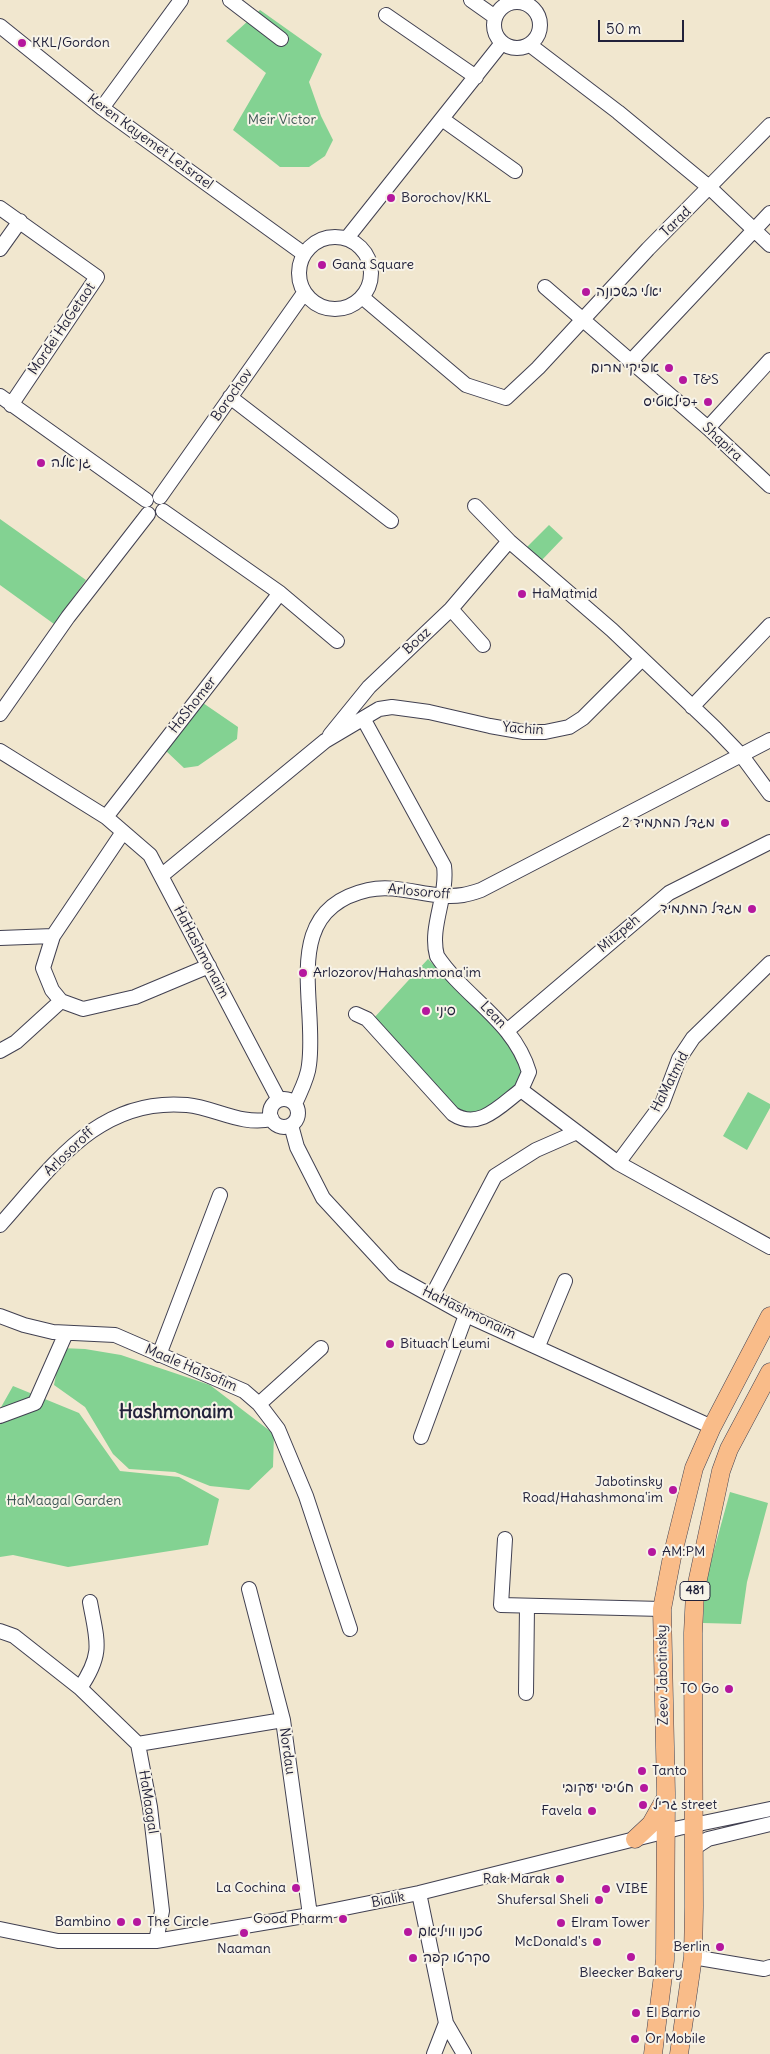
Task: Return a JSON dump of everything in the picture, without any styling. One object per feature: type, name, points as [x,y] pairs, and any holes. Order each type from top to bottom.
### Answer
[{"type":"main road","name":"Zeev Jabotinsky","points":[[653,2054],[666,1960],[666,1793],[662,1609],[686,1495],[694,1468],[712,1427],[770,1316]]},
{"type":"main road","name":"481","points":[[679,2054],[693,1957],[692,1633],[695,1592],[721,1471],[729,1449],[770,1372]]},
{"type":"main road","points":[[634,1839],[645,1831],[656,1818],[666,1793]]},
{"type":"street","points":[[102,108],[181,0]]},
{"type":"street","points":[[230,0],[281,40]]},
{"type":"street","points":[[471,0],[495,17]]},
{"type":"street","points":[[525,1],[531,6],[540,20],[541,28],[536,39],[530,45],[517,49],[502,43],[495,33],[495,17],[506,4],[525,1]]},
{"type":"street","points":[[386,15],[476,77]]},
{"type":"street","name":"Keren Kayemet LeIsrael","points":[[0,26],[102,108],[304,254]]},
{"type":"street","points":[[347,238],[502,43]]},
{"type":"street","points":[[530,45],[618,112],[710,188],[770,245]]},
{"type":"street","points":[[442,119],[515,171]]},
{"type":"street","name":"Tarad","points":[[582,320],[648,249],[770,125]]},
{"type":"street","name":"Mordei HaGetaot","points":[[0,208],[97,277],[6,400]]},
{"type":"street","points":[[630,362],[770,213]]},
{"type":"street","points":[[0,250],[20,221]]},
{"type":"street","points":[[323,238],[347,238],[366,253],[371,275],[368,287],[362,297],[348,306],[332,309],[312,301],[304,293],[299,273],[304,254],[312,244],[323,238]]},
{"type":"street","name":"Shapira","points":[[544,287],[708,428],[770,486]]},
{"type":"street","name":"Borochov","points":[[160,497],[304,293]]},
{"type":"street","points":[[362,297],[466,385],[506,398],[538,368],[582,320]]},
{"type":"street","points":[[708,428],[770,360]]},
{"type":"street","points":[[230,397],[391,521]]},
{"type":"street","points":[[6,400],[146,500]]},
{"type":"street","points":[[151,496],[160,497],[164,505],[163,511],[157,515],[148,514],[144,506],[146,500],[151,496]]},
{"type":"street","points":[[476,506],[509,541],[642,659],[715,728],[742,756],[770,794]]},
{"type":"street","points":[[163,511],[280,593],[338,641]]},
{"type":"street","points":[[0,714],[68,617],[148,514]]},
{"type":"street","name":"Boaz","points":[[325,741],[369,687],[451,609],[509,541]]},
{"type":"street","name":"HaShomer","points":[[106,818],[280,593]]},
{"type":"street","points":[[451,609],[483,645]]},
{"type":"street","points":[[692,707],[770,625]]},
{"type":"street","name":"Yachin","points":[[379,709],[401,708],[524,732],[545,732],[569,727],[583,718],[642,659]]},
{"type":"street","points":[[364,720],[379,709],[369,687]]},
{"type":"street","name":"Boaz","points":[[161,876],[325,741],[364,720]]},
{"type":"street","name":"Lean","points":[[364,720],[439,854],[445,877],[444,894],[435,942],[437,956],[508,1030],[521,1050],[529,1072],[521,1090]]},
{"type":"street","points":[[715,728],[723,749],[720,767]]},
{"type":"street","name":"Arlosoroff","points":[[295,1104],[309,1066],[310,1015],[306,968],[310,946],[322,918],[334,905],[348,897],[368,890],[398,889],[463,895],[500,882],[770,740]]},
{"type":"street","name":"HaHashmonaim","points":[[0,752],[106,818],[150,855],[279,1100]]},
{"type":"street","points":[[123,832],[53,936],[43,968],[52,990],[61,1001],[83,1009],[135,997],[209,966]]},
{"type":"street","name":"Mitzpeh","points":[[508,1030],[669,893],[770,842]]},
{"type":"street","points":[[0,938],[53,936]]},
{"type":"street","name":"HaMatmid","points":[[618,1163],[662,1104],[680,1059],[693,1038],[770,963]]},
{"type":"street","points":[[0,1051],[16,1042],[61,1001]]},
{"type":"street","points":[[356,1014],[367,1019],[453,1114],[461,1119],[472,1121],[483,1119],[521,1090],[618,1163],[770,1247]]},
{"type":"street","points":[[288,1099],[295,1104],[298,1118],[291,1125],[282,1127],[272,1119],[272,1106],[279,1100],[288,1099]]},
{"type":"street","name":"Arlosoroff","points":[[0,1224],[73,1144],[92,1129],[111,1118],[136,1110],[166,1104],[188,1105],[254,1122],[272,1119]]},
{"type":"street","name":"HaHashmonaim","points":[[291,1125],[298,1147],[323,1198],[394,1275],[466,1315],[538,1346],[712,1427]]},
{"type":"street","points":[[432,1296],[495,1176],[536,1150],[577,1132]]},
{"type":"street","points":[[159,1355],[220,1195]]},
{"type":"street","points":[[538,1346],[564,1281]]},
{"type":"street","points":[[421,1437],[466,1315]]},
{"type":"street","name":"Maale HaTsofim","points":[[0,1316],[24,1325],[53,1332],[115,1335],[244,1391],[259,1404],[278,1429],[306,1496],[350,1629]]},
{"type":"street","points":[[0,1416],[35,1403],[66,1333]]},
{"type":"street","points":[[259,1404],[321,1348]]},
{"type":"street","points":[[506,1539],[502,1605],[662,1609]]},
{"type":"street","name":"Nordau","points":[[249,1589],[283,1720],[310,1915]]},
{"type":"street","points":[[80,1688],[92,1669],[98,1652],[90,1602]]},
{"type":"street","points":[[526,1693],[527,1606]]},
{"type":"street","points":[[0,1630],[14,1636],[80,1688],[138,1744],[283,1720]]},
{"type":"street","name":"HaMaagal","points":[[138,1744],[150,1807],[162,1911],[156,1941]]},
{"type":"street","name":"Bialik","points":[[0,1929],[58,1941],[156,1941],[310,1915],[419,1893],[694,1824],[770,1809]]},
{"type":"street","points":[[694,1848],[708,1839],[770,1824]]},
{"type":"street","points":[[419,1893],[446,2022],[464,2054]]},
{"type":"street","points":[[693,1957],[764,1969],[770,1967]]},
{"type":"street","points":[[434,2054],[446,2022]]},
{"type":"green space","name":"Meir Victor","points":[[260,10],[322,54],[309,82],[321,116],[333,140],[325,156],[309,167],[280,167],[233,130],[266,73],[226,41]]},
{"type":"green space","points":[[0,519],[86,580],[54,624],[0,585]]},
{"type":"green space","points":[[549,525],[563,538],[541,561],[527,547]]},
{"type":"green space","points":[[203,703],[238,727],[237,739],[198,766],[184,768],[165,750]]},
{"type":"green space","points":[[428,959],[501,1033],[521,1064],[522,1076],[511,1094],[481,1115],[455,1111],[373,1019]]},
{"type":"green space","points":[[748,1092],[770,1104],[770,1108],[747,1150],[723,1136]]},
{"type":"green space","points":[[61,1348],[85,1349],[121,1355],[210,1385],[274,1434],[273,1467],[249,1490],[210,1486],[175,1472],[129,1469],[113,1454],[85,1407],[54,1385]]},
{"type":"green space","name":"HaMaagal Garden","points":[[13,1386],[79,1413],[120,1471],[179,1477],[219,1499],[208,1545],[68,1567],[13,1555],[0,1557],[0,1409]]},
{"type":"green space","points":[[730,1492],[768,1503],[747,1582],[741,1624],[703,1623],[705,1583]]},
{"type":"place","name":"KKL/Gordon","points":[[22,43]]},
{"type":"place","name":"Borochov/KKL","points":[[391,198]]},
{"type":"place","name":"Gana Square","points":[[322,265]]},
{"type":"place","name":"יאלי בשכונה","points":[[586,292]]},
{"type":"place","name":"אפיקי מרום","points":[[669,368]]},
{"type":"place","name":"T&S","points":[[683,380]]},
{"type":"place","name":"פילאטיס+","points":[[708,402]]},
{"type":"place","name":"גן אלה","points":[[41,463]]},
{"type":"place","name":"HaMatmid","points":[[522,594]]},
{"type":"place","name":"מגדל המתמיד 2","points":[[725,823]]},
{"type":"place","name":"מגדל המתמיד","points":[[752,909]]},
{"type":"place","name":"Arlozorov/Hahashmona'im","points":[[303,973]]},
{"type":"place","name":"סיני","points":[[426,1011]]},
{"type":"place","name":"Bituach Leumi","points":[[390,1344]]},
{"type":"place","name":"Jabotinsky Road/Hahashmona'im","points":[[673,1490]]},
{"type":"place","name":"AM:PM","points":[[652,1552]]},
{"type":"place","name":"TO Go","points":[[729,1689]]},
{"type":"place","name":"Tanto","points":[[642,1771]]},
{"type":"place","name":"חטיפי יעקובי","points":[[644,1788]]},
{"type":"place","name":"גריל street","points":[[643,1805]]},
{"type":"place","name":"Favela","points":[[592,1811]]},
{"type":"place","name":"Rak Marak","points":[[560,1879]]},
{"type":"place","name":"La Cochina","points":[[296,1888]]},
{"type":"place","name":"VIBE","points":[[606,1889]]},
{"type":"place","name":"Shufersal Sheli","points":[[599,1900]]},
{"type":"place","name":"Good Pharm","points":[[343,1919]]},
{"type":"place","name":"Bambino","points":[[121,1922]]},
{"type":"place","name":"The Circle","points":[[137,1922]]},
{"type":"place","name":"Elram Tower","points":[[561,1923]]},
{"type":"place","name":"טכנו וויליאם","points":[[408,1932]]},
{"type":"place","name":"Naaman","points":[[244,1933]]},
{"type":"place","name":"McDonald's","points":[[597,1942]]},
{"type":"place","name":"Berlin","points":[[720,1947]]},
{"type":"place","name":"Bleecker Bakery","points":[[631,1957]]},
{"type":"place","name":"סקרטו קפה","points":[[413,1958]]},
{"type":"place","name":"El Barrio","points":[[636,2013]]},
{"type":"place","name":"Or Mobile","points":[[635,2039]]},
{"type":"district","name":"Hashmonaim","points":[[176,1413]]}]
